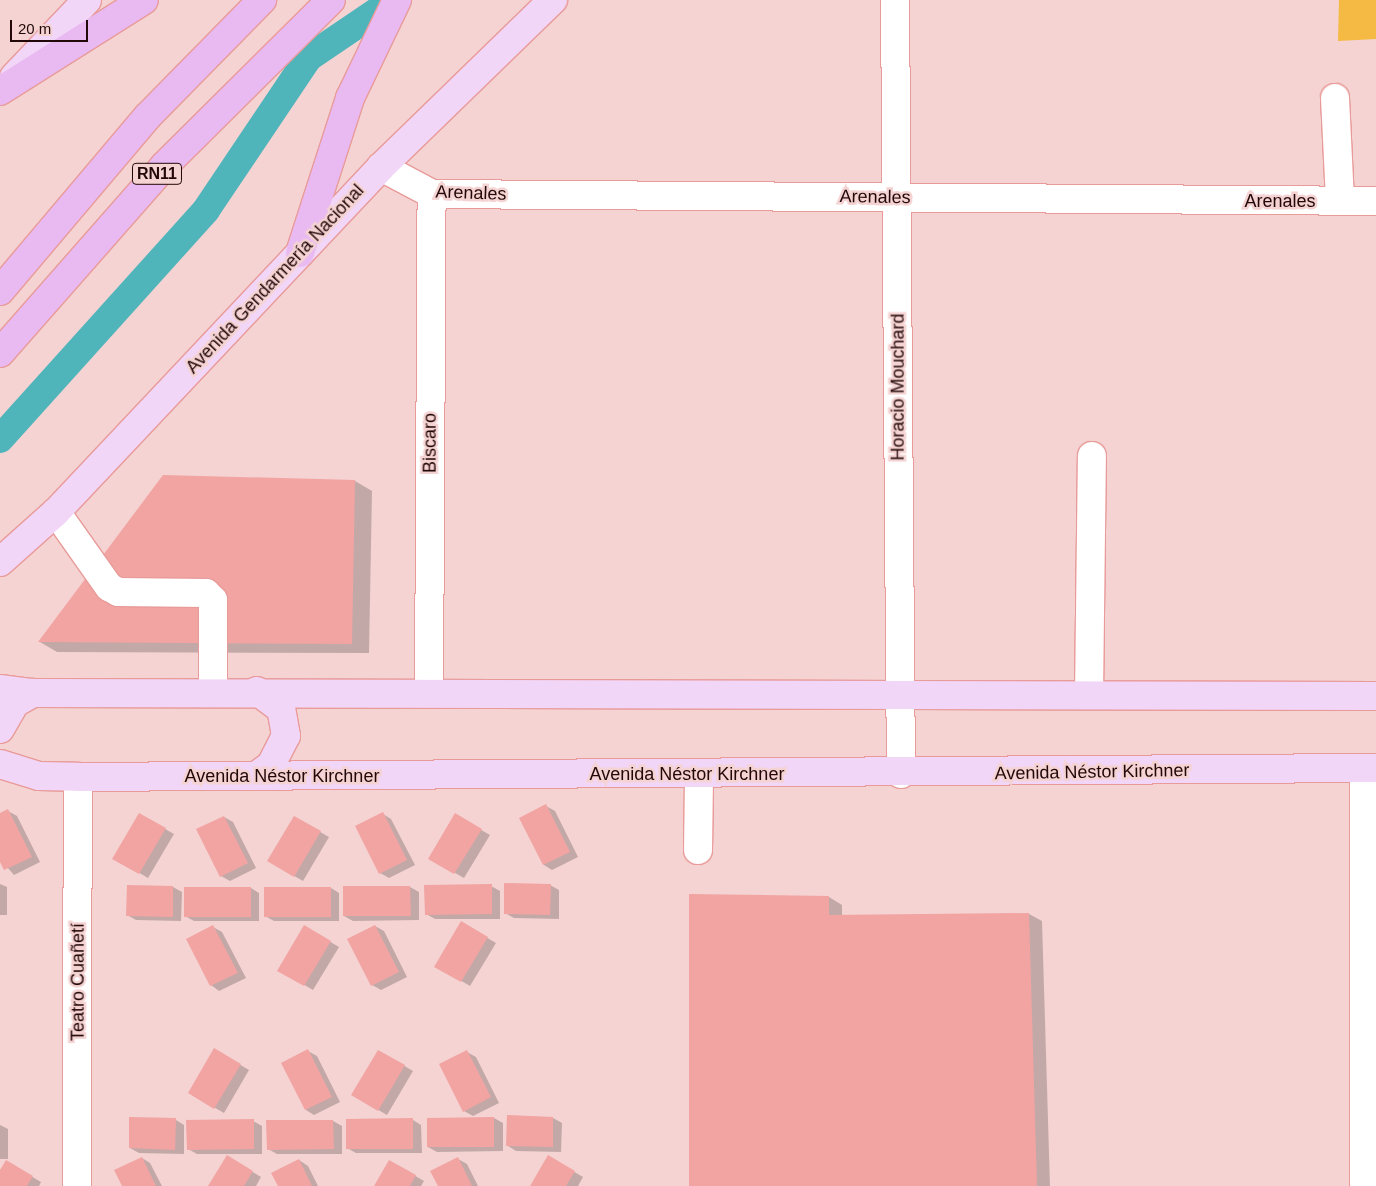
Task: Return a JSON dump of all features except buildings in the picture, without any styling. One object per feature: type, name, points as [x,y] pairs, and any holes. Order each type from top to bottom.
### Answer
[{"type":"highway","points":[[0,91],[144,0]]},
{"type":"highway","name":"RN11","points":[[0,291],[148,116],[262,0]]},
{"type":"highway","points":[[300,253],[350,98],[397,0]]},
{"type":"highway","name":"RN11","points":[[0,353],[164,166],[328,3]]},
{"type":"main road","points":[[0,91],[87,0]]},
{"type":"main road","name":"Avenida Gendarmería Nacional","points":[[0,562],[56,512],[381,167],[553,0]]},
{"type":"main road","points":[[0,689],[33,693],[257,691],[1376,696]]},
{"type":"main road","points":[[256,776],[271,765],[286,736],[281,710],[257,691]]},
{"type":"main road","points":[[0,729],[15,703],[33,693]]},
{"type":"main road","name":"Avenida Néstor Kirchner","points":[[3,757],[39,776],[78,777],[901,774],[1370,768]]},
{"type":"street","name":"Horacio Mouchard","points":[[895,0],[901,774]]},
{"type":"street","points":[[1335,98],[1340,201]]},
{"type":"street","name":"Arenales","points":[[381,167],[432,194],[1376,201]]},
{"type":"street","name":"Biscaro","points":[[428,692],[432,194]]},
{"type":"street","points":[[1088,695],[1092,456]]},
{"type":"street","points":[[56,512],[109,587],[118,592],[206,593],[213,600],[213,691]]},
{"type":"street","points":[[1364,1186],[1370,1146],[1370,768]]},
{"type":"street","points":[[698,850],[699,774]]},
{"type":"street","name":"Teatro Cuañetí","points":[[77,1186],[78,777]]},
{"type":"shaded area","points":[[1339,0],[1376,0],[1376,39],[1338,41]]},
{"type":"waterway","points":[[0,439],[206,210],[308,58],[376,12]]}]
